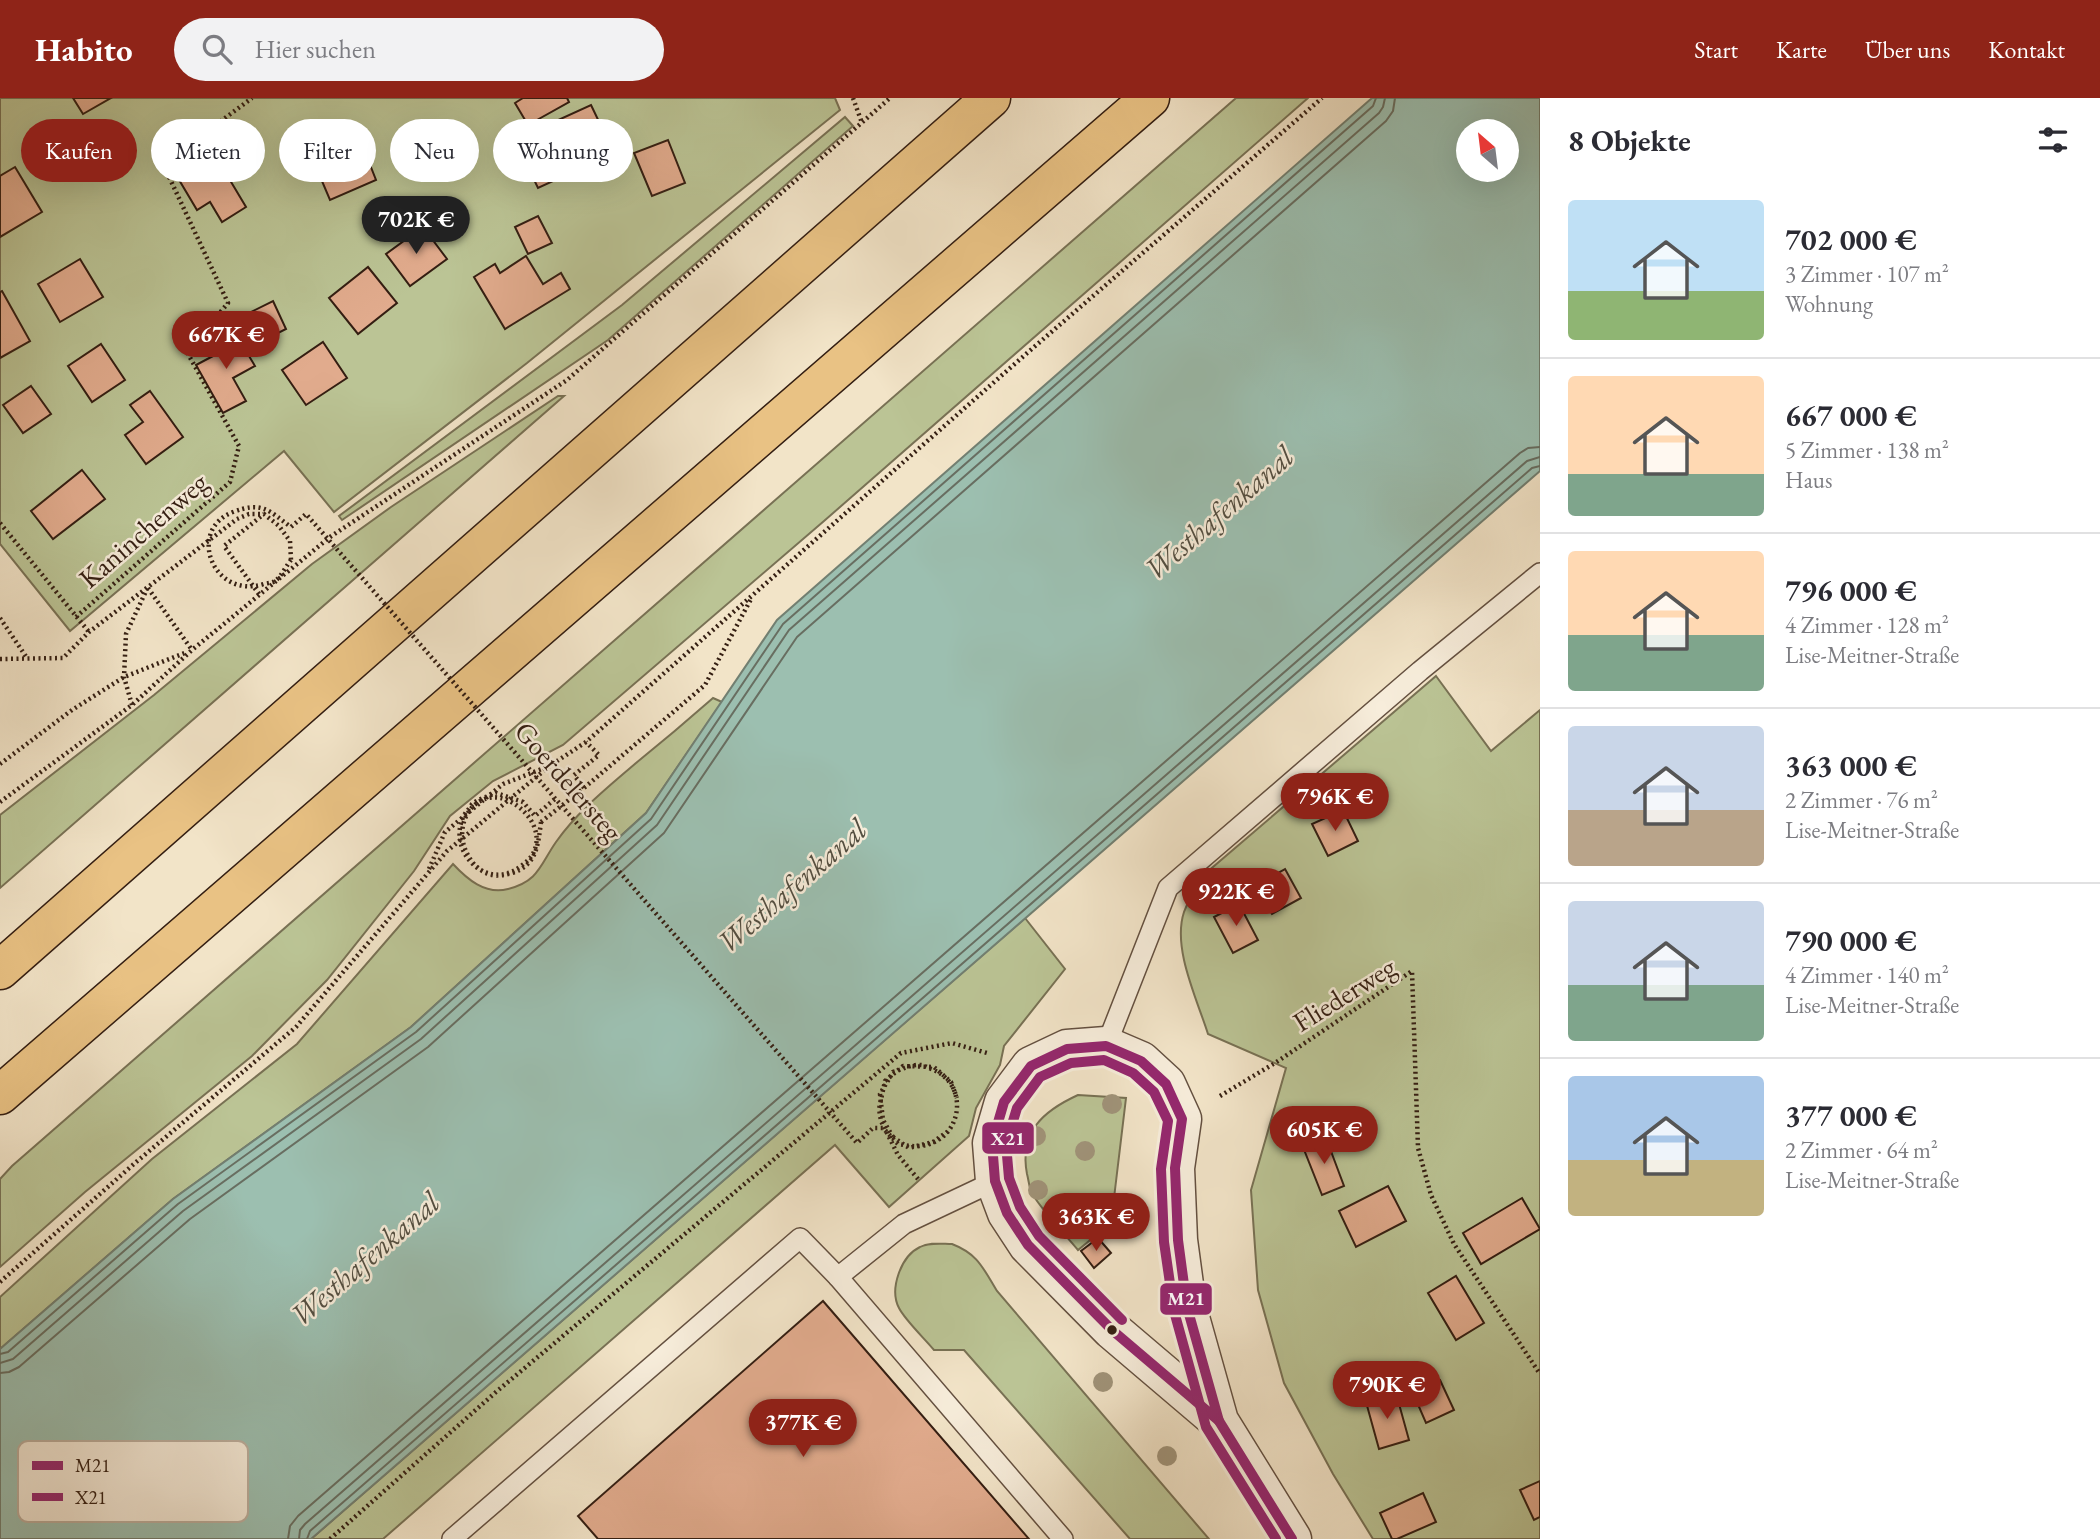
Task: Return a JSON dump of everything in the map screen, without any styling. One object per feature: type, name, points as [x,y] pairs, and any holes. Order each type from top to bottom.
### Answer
[{"type":"highway","points":[[0,970],[991,98]]},
{"type":"highway","points":[[0,1095],[1150,98]]},
{"type":"street","points":[[1219,1421],[1112,1330],[1028,1245],[1007,1213],[995,1181],[992,1143],[1004,1102],[1031,1066],[1068,1049],[1106,1046],[1141,1061],[1166,1084],[1182,1119],[1175,1168],[1178,1240],[1187,1307],[1219,1421],[1292,1539]]},
{"type":"lane","points":[[1106,1046],[1168,888],[1420,671],[1540,573]]},
{"type":"lane","points":[[838,1277],[904,1224],[995,1181]]},
{"type":"lane","points":[[452,1539],[800,1238],[838,1277],[1063,1539]]},
{"type":"path","name":"Kaninchenweg","points":[[76,617],[230,482],[239,446],[187,352],[228,303],[163,164],[252,98]]},
{"type":"path","points":[[852,98],[862,123]]},
{"type":"path","points":[[0,802],[132,705],[192,650],[330,537],[567,380],[890,98]]},
{"type":"path","points":[[0,1282],[296,1027],[447,851],[551,765],[586,742],[1026,354],[1322,98]]},
{"type":"path","name":"Goerdelersteg","points":[[264,514],[279,526],[290,541],[291,560],[275,581],[252,588],[231,584],[217,571],[210,555],[208,541],[215,525],[228,514],[248,506],[266,508],[291,527],[306,514],[857,1143],[873,1128],[883,1128],[891,1136],[898,1144],[910,1145],[921,1146],[931,1142],[940,1139],[946,1133],[953,1127],[955,1118],[958,1110],[957,1100],[955,1089],[949,1081],[943,1073],[931,1069],[920,1065],[906,1068],[893,1072],[887,1083],[880,1094],[882,1107],[883,1120],[893,1137],[901,1142],[909,1148],[921,1145],[933,1142],[940,1138],[946,1134],[951,1127],[956,1121],[957,1110],[958,1099],[954,1090],[951,1082],[943,1074],[934,1067],[924,1067],[914,1066],[903,1066],[894,1074],[885,1082],[883,1091],[881,1100],[879,1109],[881,1121],[887,1132],[893,1144],[898,1155],[907,1167]]},
{"type":"path","points":[[0,659],[63,658],[89,632],[237,519],[249,514],[264,514]]},
{"type":"path","points":[[259,594],[224,546],[264,514]]},
{"type":"path","points":[[0,523],[89,632]]},
{"type":"path","points":[[148,588],[192,650]]},
{"type":"path","points":[[132,705],[124,677],[126,634],[148,588]]},
{"type":"path","points":[[556,798],[535,816],[523,802],[496,793],[472,804],[460,822],[459,840],[466,857],[479,871],[489,873],[499,875],[517,869],[531,858],[537,832],[530,817],[519,807],[498,796],[484,799],[474,806],[463,822],[461,839],[468,856],[475,865],[482,873],[500,876],[516,872],[529,863],[537,851],[541,822],[705,685],[752,597]]},
{"type":"path","points":[[0,618],[28,659]]},
{"type":"path","points":[[0,764],[72,710],[124,677],[192,650]]},
{"type":"path","points":[[584,788],[575,775],[598,755],[586,742]]},
{"type":"path","points":[[426,875],[445,832],[503,784],[551,765]]},
{"type":"path","name":"Fliederweg","points":[[1182,1119],[1275,1063],[1412,971],[1418,1148],[1432,1195],[1454,1244],[1540,1374]]},
{"type":"path","points":[[330,1539],[496,1392],[901,1053],[952,1043],[1031,1066]]},
{"type":"shaded area","points":[[0,98],[835,98],[840,110],[527,363],[334,512],[284,451],[70,631],[0,544]]},
{"type":"shaded area","points":[[1236,98],[1308,98],[563,745],[493,781],[450,816],[414,871],[327,980],[252,1056],[85,1192],[0,1267],[0,1179],[12,1166]]},
{"type":"shaded area","points":[[845,117],[853,126],[608,340],[342,520],[339,516],[622,305]]},
{"type":"shaded area","points":[[558,396],[564,396],[0,888],[0,815],[154,695],[312,564],[391,507]]},
{"type":"shaded area","points":[[1436,676],[1491,751],[1540,710],[1540,1539],[1373,1539],[1333,1474],[1284,1383],[1258,1290],[1251,1190],[1286,1068],[1208,1034],[1187,973],[1181,941],[1184,912],[1206,873]]},
{"type":"shaded area","points":[[713,698],[722,702],[646,813],[411,1027],[173,1199],[0,1349],[0,1297],[152,1159],[297,1044],[453,864],[470,880],[492,890],[508,889],[526,882],[538,871],[556,842],[583,810]]},
{"type":"shaded area","points":[[1025,918],[1065,969],[1004,1046],[1000,1065],[976,1108],[969,1136],[889,1207],[835,1145],[383,1539],[311,1539]]},
{"type":"shaded area","points":[[1078,1095],[1126,1098],[1111,1223],[1078,1250],[1033,1195],[1025,1159],[1030,1135],[1036,1125],[1054,1108]]},
{"type":"shaded area","points":[[952,1244],[968,1252],[979,1263],[997,1291],[1209,1539],[1130,1539],[964,1350],[934,1350],[910,1324],[896,1300],[896,1283],[902,1265],[913,1251],[924,1245]]},
{"type":"water","name":"Westhafenkanal","points":[[1372,98],[1540,98],[1540,471],[311,1539],[0,1539],[0,1349],[173,1199],[411,1027],[646,813],[777,620]]},
{"type":"building","points":[[73,98],[111,98],[83,114]]},
{"type":"building","points":[[523,98],[567,98],[569,102],[539,119],[524,119],[515,103]]},
{"type":"building","points":[[591,105],[598,119],[560,119]]},
{"type":"building","points":[[668,140],[685,183],[652,196],[634,153]]},
{"type":"building","points":[[15,167],[21,182],[24,182],[42,212],[0,237],[0,176]]},
{"type":"building","points":[[180,182],[231,182],[246,207],[222,222],[210,202],[197,210]]},
{"type":"building","points":[[322,182],[371,182],[330,200]]},
{"type":"building","points":[[535,182],[551,182],[538,188]]},
{"type":"building","points":[[538,216],[552,243],[528,254],[515,227]]},
{"type":"building","points":[[423,227],[447,259],[410,286],[386,254]]},
{"type":"building","points":[[526,256],[543,284],[561,273],[570,289],[505,329],[474,277],[495,264],[500,273]]},
{"type":"building","points":[[80,259],[103,297],[60,322],[38,284]]},
{"type":"building","points":[[368,267],[397,303],[358,334],[329,298]]},
{"type":"building","points":[[2,291],[30,341],[0,358],[0,292]]},
{"type":"building","points":[[273,301],[286,329],[250,347],[237,319]]},
{"type":"building","points":[[234,331],[255,366],[233,378],[246,401],[223,413],[196,365],[215,355],[210,345]]},
{"type":"building","points":[[323,342],[347,378],[306,405],[282,370]]},
{"type":"building","points":[[101,344],[125,380],[92,402],[68,366]]},
{"type":"building","points":[[31,386],[51,414],[23,433],[3,405]]},
{"type":"building","points":[[150,391],[183,437],[146,464],[125,435],[143,422],[130,405]]},
{"type":"building","points":[[82,470],[105,499],[53,539],[31,511]]},
{"type":"building","points":[[1343,810],[1358,841],[1328,856],[1312,824]]},
{"type":"building","points":[[1285,869],[1301,898],[1272,914],[1256,885]]},
{"type":"building","points":[[1239,904],[1258,940],[1233,953],[1214,917]]},
{"type":"building","points":[[1326,1138],[1344,1186],[1322,1195],[1303,1147]]},
{"type":"building","points":[[1388,1186],[1406,1221],[1356,1247],[1339,1211]]},
{"type":"building","points":[[1522,1198],[1540,1229],[1481,1264],[1463,1233]]},
{"type":"building","points":[[1098,1238],[1111,1253],[1094,1268],[1081,1251]]},
{"type":"building","points":[[1456,1276],[1484,1323],[1456,1340],[1428,1293]]},
{"type":"building","points":[[823,1301],[1029,1539],[598,1539],[578,1516]]},
{"type":"building","points":[[1440,1380],[1454,1410],[1426,1423],[1413,1393]]},
{"type":"building","points":[[1396,1393],[1409,1440],[1379,1449],[1366,1402]]},
{"type":"building","points":[[1540,1481],[1540,1517],[1534,1520],[1520,1490]]},
{"type":"building","points":[[1423,1493],[1436,1522],[1392,1539],[1380,1513]]},
{"type":"transit line","name":"M21","points":[[1106,1046],[1141,1061],[1166,1084],[1182,1119],[1175,1168],[1178,1240],[1187,1307],[1219,1421],[1112,1330],[1028,1245],[1007,1213],[995,1181],[992,1143],[1004,1102],[1031,1066],[1067,1049],[1106,1046]]},
{"type":"transit line","name":"X21","points":[[1122,1320],[1039,1236],[1020,1207],[1009,1178],[1006,1144],[1017,1108],[1040,1077],[1071,1063],[1104,1060],[1133,1073],[1154,1092],[1168,1121],[1161,1169],[1164,1242],[1174,1311],[1206,1427],[1276,1539]]},
{"type":"transit line","name":"M21","points":[[1219,1421],[1292,1539]]}]
